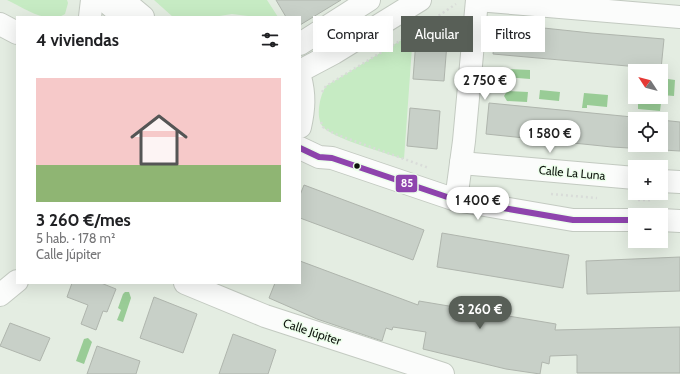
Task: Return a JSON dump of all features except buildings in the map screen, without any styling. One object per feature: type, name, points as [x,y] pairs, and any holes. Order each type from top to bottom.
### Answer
[{"type":"street","points":[[90,16],[92,0]]},
{"type":"street","points":[[104,0],[123,16]]},
{"type":"street","points":[[123,0],[142,16]]},
{"type":"street","points":[[301,43],[369,0]]},
{"type":"street","points":[[301,70],[334,53],[420,0]]},
{"type":"street","points":[[456,200],[462,163],[478,0],[680,16]]},
{"type":"street","points":[[0,24],[16,32]]},
{"type":"street","points":[[301,81],[304,108],[301,122]]},
{"type":"street","points":[[301,128],[332,158]]},
{"type":"street","points":[[301,148],[319,157],[332,158],[456,200],[574,220],[628,220]]},
{"type":"street","name":"Calle La Luna","points":[[462,163],[628,177]]},
{"type":"street","points":[[668,181],[680,182]]},
{"type":"street","points":[[668,220],[680,221]]},
{"type":"street","points":[[0,295],[16,282]]},
{"type":"street","name":"Calle Júpiter","points":[[186,284],[265,316],[443,374]]},
{"type":"shaded area","points":[[7,0],[67,0],[68,3],[65,14],[60,16],[41,16]]},
{"type":"shaded area","points":[[154,0],[267,0],[277,16],[249,16],[232,14],[219,16],[172,16]]},
{"type":"shaded area","points":[[401,40],[401,52],[412,52],[404,159],[374,150],[337,136],[323,127],[319,118],[319,106],[326,86],[382,52],[393,52],[393,45]]},
{"type":"shaded area","points":[[505,69],[530,70],[530,79],[504,77]]},
{"type":"shaded area","points":[[668,79],[675,80],[674,96],[668,96]]},
{"type":"shaded area","points":[[540,90],[560,92],[559,101],[539,99]]},
{"type":"shaded area","points":[[507,91],[528,92],[527,102],[507,101],[504,96]]},
{"type":"shaded area","points":[[584,93],[608,95],[607,107],[587,105],[587,108],[582,108]]},
{"type":"shaded area","points":[[638,104],[661,104],[660,111],[638,109]]},
{"type":"shaded area","points":[[125,292],[129,292],[131,298],[123,322],[117,320],[121,310],[118,308]]},
{"type":"shaded area","points":[[88,338],[92,342],[84,364],[76,361],[84,339]]},
{"type":"transit line","name":"85","points":[[301,148],[319,157],[332,158],[456,200],[573,220],[628,220]]}]
